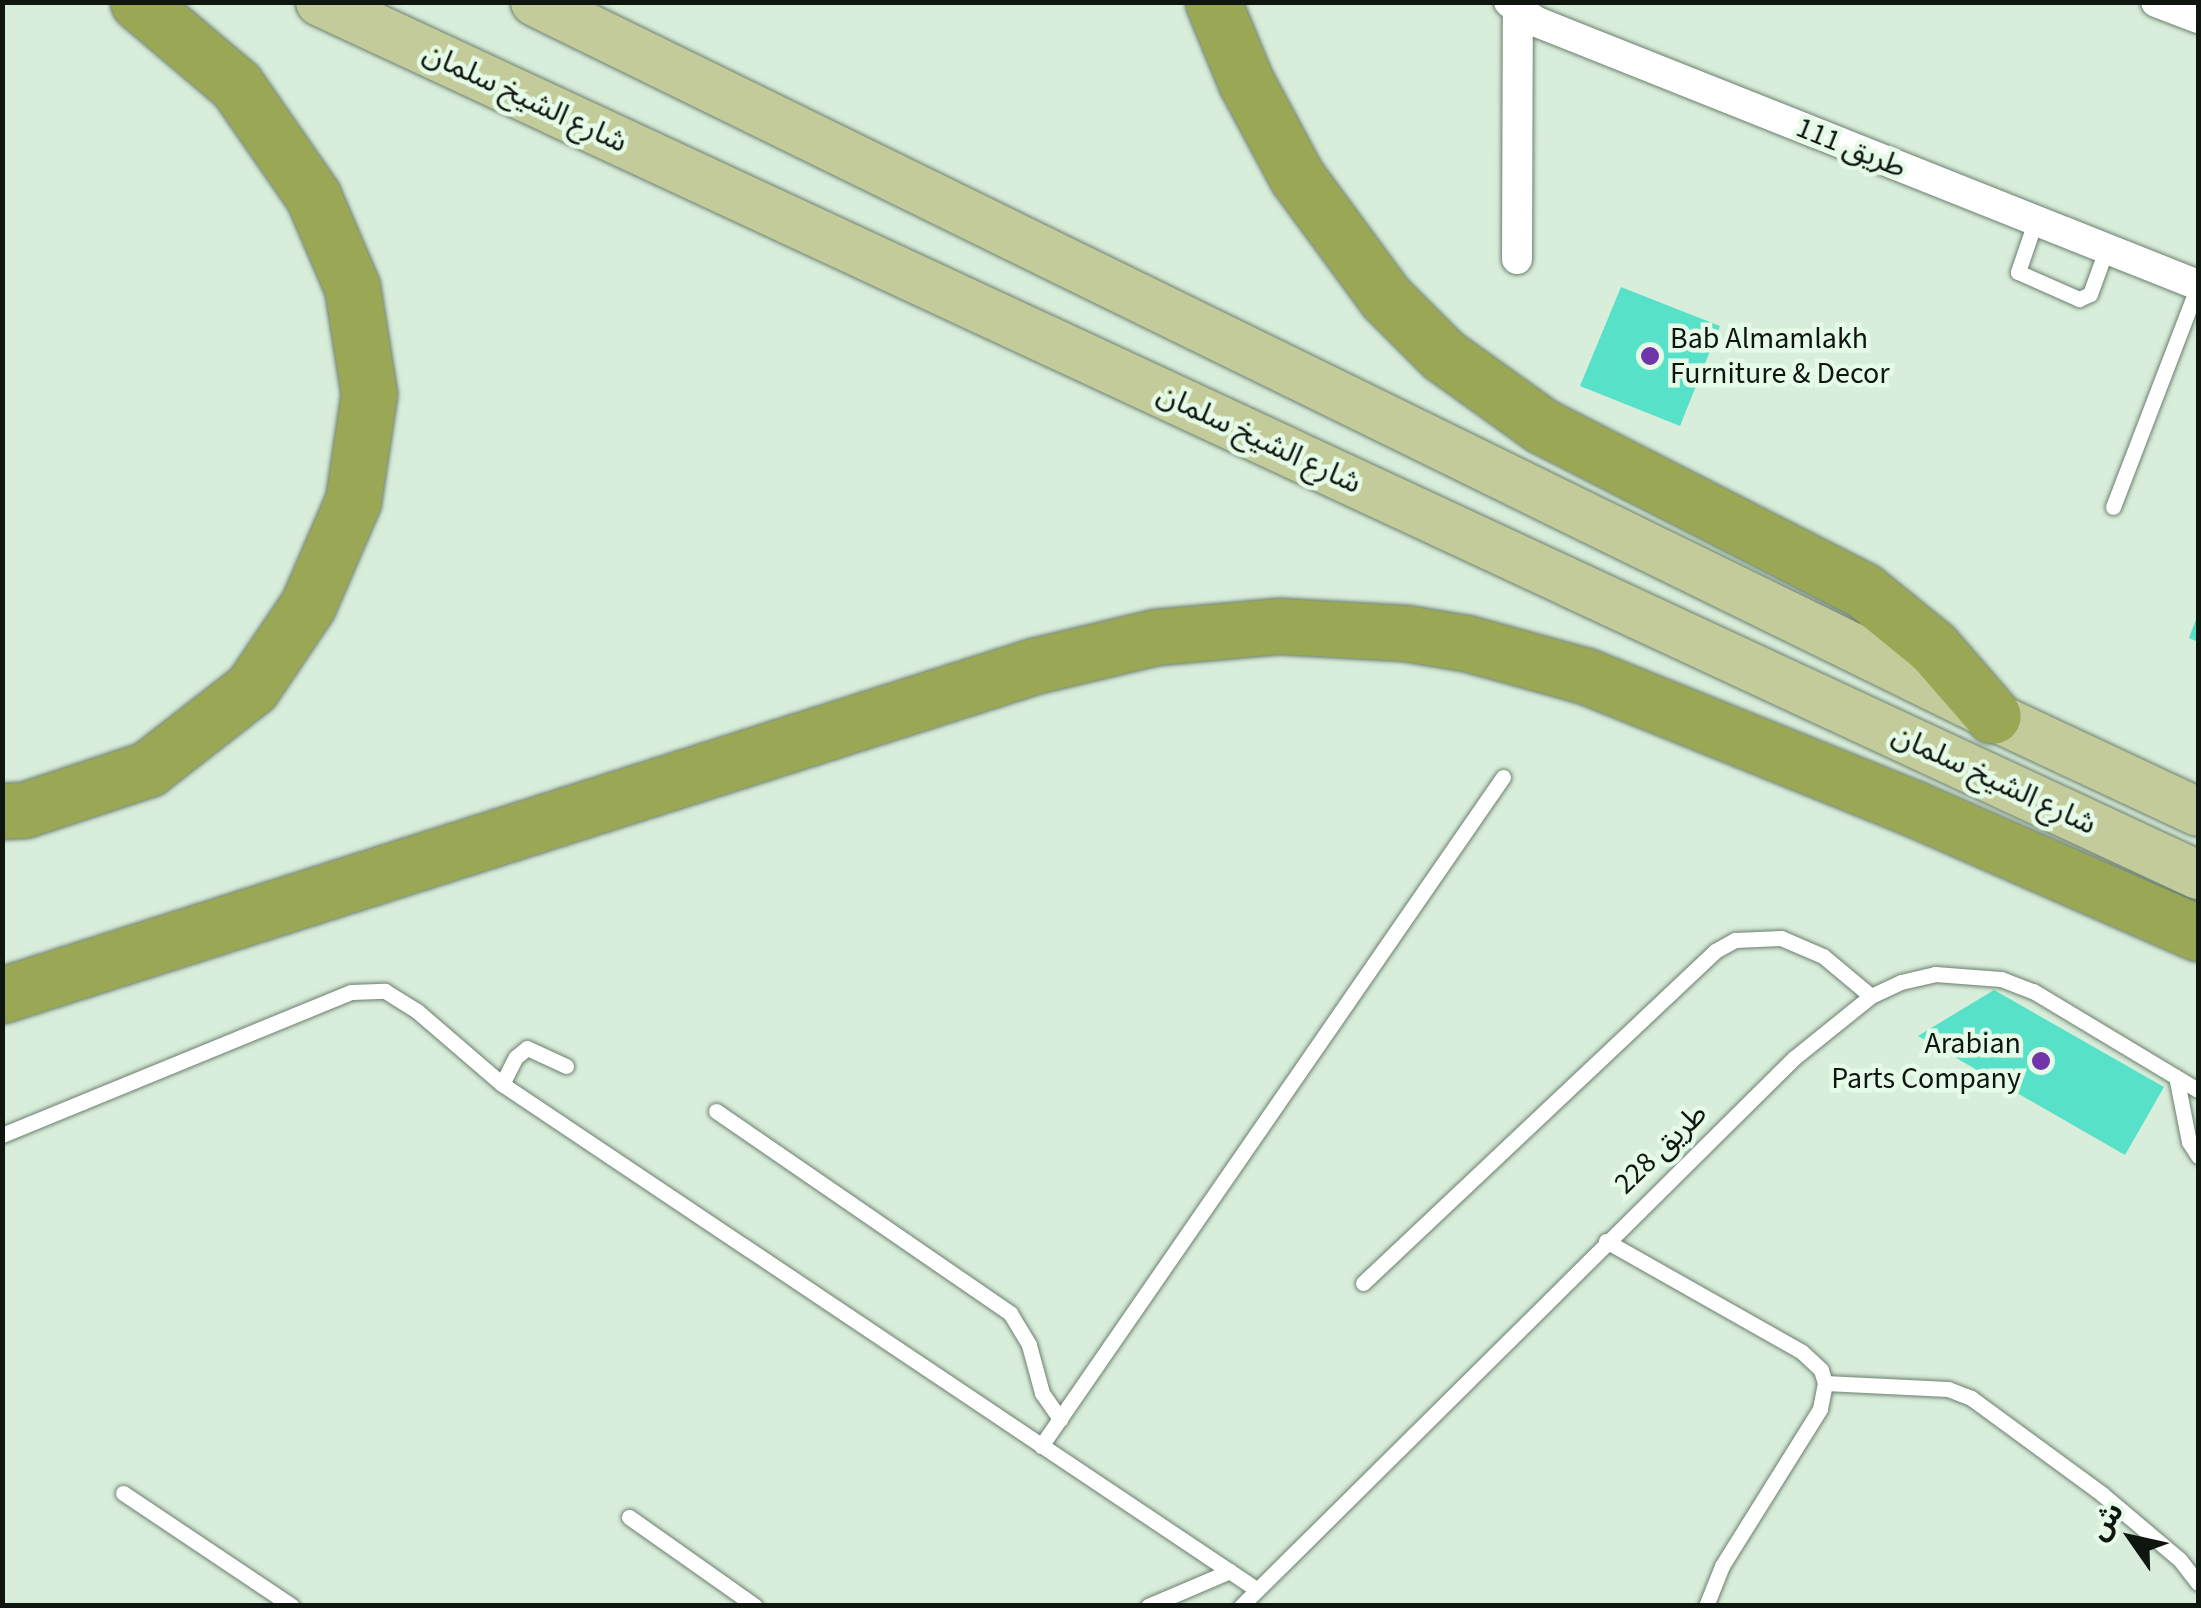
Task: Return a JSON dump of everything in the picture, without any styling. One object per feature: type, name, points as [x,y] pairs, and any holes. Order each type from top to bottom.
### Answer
[{"type":"highway","points":[[2,811],[24,810],[148,769],[252,688],[308,605],[353,501],[370,394],[352,287],[313,196],[236,85],[138,2]]},
{"type":"highway","points":[[1214,2],[1246,82],[1297,177],[1385,298],[1443,355],[1542,426],[1863,590],[1934,647],[1993,716]]},
{"type":"highway","points":[[2,995],[1034,666],[1156,637],[1280,626],[1436,638],[1586,676],[1913,808],[2198,932]]},
{"type":"main road","name":"شارع الشيخ سلمان","points":[[320,2],[2198,875]]},
{"type":"main road","name":"شارع الشيخ سلمان","points":[[535,2],[1993,716],[2198,812]]},
{"type":"street","points":[[2156,2],[2198,18]]},
{"type":"street","points":[[1514,8],[1517,259]]},
{"type":"street","name":"طريق 111","points":[[1514,8],[2198,285]]},
{"type":"lane","points":[[2035,222],[2018,272],[2079,299],[2090,294],[2106,250]]},
{"type":"lane","points":[[2112,507],[2198,285]]},
{"type":"lane","points":[[1042,1446],[1503,777]]},
{"type":"lane","points":[[1364,1283],[1715,951],[1735,940],[1781,938],[1823,956],[1872,996]]},
{"type":"lane","name":"طريق 228","points":[[1240,1606],[1794,1058],[1872,996],[1901,982],[1934,974],[2001,979],[2033,991],[2198,1090]]},
{"type":"lane","points":[[2,1135],[351,992],[386,992],[418,1011],[502,1084],[1256,1589]]},
{"type":"lane","points":[[502,1084],[516,1057],[527,1048],[566,1066]]},
{"type":"lane","points":[[2177,1080],[2189,1142],[2198,1156]]},
{"type":"lane","points":[[716,1110],[1010,1313],[1029,1345],[1042,1394],[1060,1419]]},
{"type":"lane","points":[[1606,1241],[1802,1352],[1821,1370],[1825,1383],[1820,1409],[1722,1566],[1706,1606]]},
{"type":"lane","points":[[1825,1383],[1948,1388],[1971,1398],[2102,1494],[2180,1560],[2198,1583]]},
{"type":"lane","points":[[123,1494],[292,1606]]},
{"type":"lane","points":[[628,1517],[755,1606]]},
{"type":"lane","points":[[1148,1606],[1230,1572]]},
{"type":"building","name":"Bab Almamlakh Furniture & Decor","points":[[1621,287],[1720,326],[1680,426],[1580,386]]},
{"type":"building","points":[[2198,614],[2198,642],[2189,638]]},
{"type":"building","name":"Arabian Parts Company","points":[[1994,990],[2164,1087],[2125,1155],[1918,1036]]},
{"type":"place","name":"Bab Almamlakh Furniture & Decor","points":[[1650,356]]},
{"type":"place","name":"Arabian Parts Company","points":[[2041,1061]]}]
